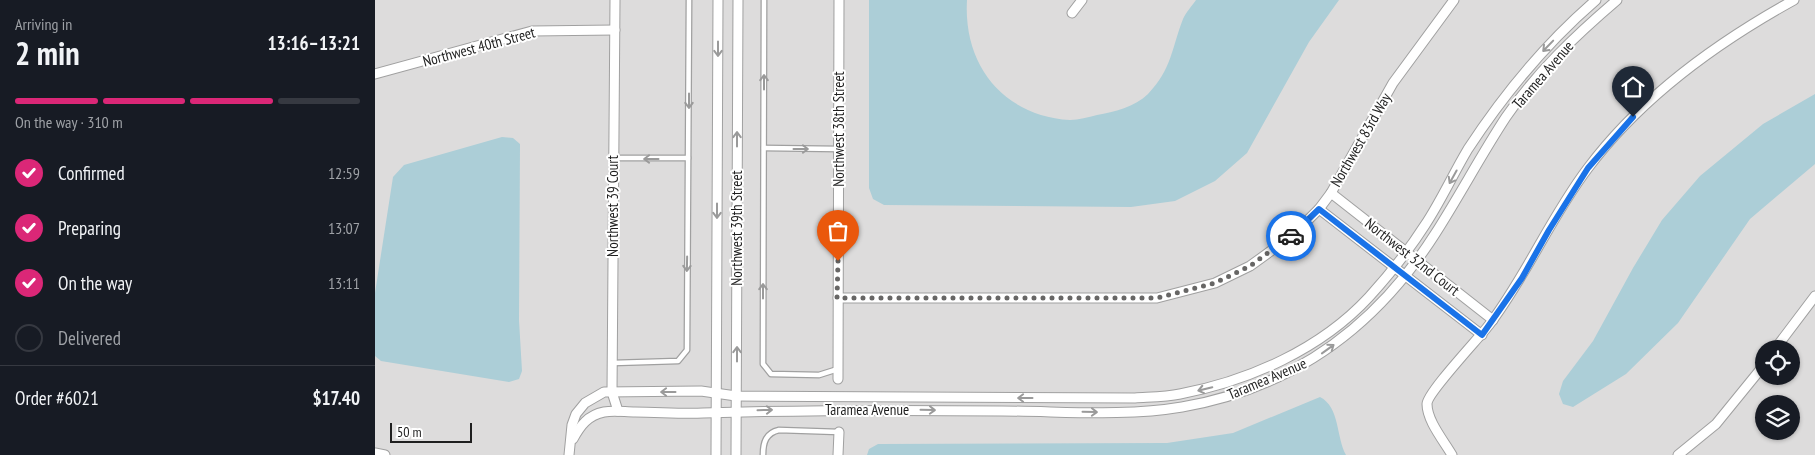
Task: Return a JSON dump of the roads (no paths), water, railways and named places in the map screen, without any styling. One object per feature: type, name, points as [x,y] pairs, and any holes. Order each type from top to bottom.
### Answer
[{"type":"street","name":"Northwest 39 Court","points":[[615,0],[612,392],[618,411]]},
{"type":"street","name":"Northwest 39th Street","points":[[716,455],[718,0]]},
{"type":"street","name":"Northwest 39th Street","points":[[736,455],[738,0]]},
{"type":"street","name":"Northwest 38th Street","points":[[838,379],[839,0]]},
{"type":"street","points":[[1072,13],[1082,0]]},
{"type":"street","name":"Northwest 83rd Way","points":[[837,298],[1157,298],[1215,283],[1250,266],[1293,235],[1319,209],[1331,193],[1393,83],[1454,0]]},
{"type":"street","name":"Taramea Avenue","points":[[569,455],[574,419],[580,409],[593,397],[612,392],[701,391],[736,396],[1135,398],[1179,395],[1217,386],[1257,372],[1299,351],[1330,331],[1368,298],[1426,224],[1467,151],[1493,111],[1531,64],[1596,0]]},
{"type":"street","name":"Taramea Avenue","points":[[570,444],[577,430],[589,418],[605,411],[1131,412],[1179,408],[1218,400],[1283,375],[1327,351],[1391,293],[1435,235],[1507,116],[1538,75],[1586,27],[1617,0]]},
{"type":"street","points":[[1452,455],[1429,415],[1427,403],[1433,390],[1493,320],[1522,278],[1549,230],[1588,168],[1645,104],[1699,60],[1751,24],[1794,0]]},
{"type":"street","name":"Northwest 40th Street","points":[[375,74],[532,31],[615,30]]},
{"type":"street","name":"Northwest 32nd Court","points":[[1331,193],[1493,320]]},
{"type":"street","name":"Northwest 32nd Court","points":[[1319,209],[1406,274],[1482,335]]},
{"type":"street","points":[[1782,340],[1815,296]]},
{"type":"street","points":[[1678,455],[1716,424],[1755,376]]},
{"type":"street","points":[[838,455],[839,432]]},
{"type":"street","points":[[375,453],[385,455]]},
{"type":"lane","points":[[613,363],[678,361],[687,350],[689,0]]},
{"type":"lane","points":[[765,0],[763,364],[771,374],[819,375],[838,369]]},
{"type":"lane","points":[[764,148],[839,149]]},
{"type":"lane","points":[[613,158],[689,158]]},
{"type":"lane","points":[[763,455],[766,438],[771,432],[779,430],[839,432]]},
{"type":"water","points":[[869,0],[967,0],[968,24],[972,46],[980,66],[992,83],[1007,98],[1025,109],[1046,116],[1070,120],[1124,108],[1143,99],[1156,85],[1167,67],[1183,19],[1196,0],[1339,0],[1309,42],[1247,153],[1215,181],[1175,201],[1131,207],[884,205],[873,199],[869,188]]},
{"type":"water","points":[[1815,94],[1815,164],[1750,219],[1678,323],[1626,374],[1573,407],[1563,404],[1559,394],[1563,381],[1593,341],[1662,220],[1700,176],[1763,124]]},
{"type":"water","points":[[502,137],[513,138],[520,144],[519,320],[522,371],[519,379],[509,382],[381,361],[375,356],[375,293],[393,177],[404,165]]},
{"type":"water","points":[[1320,397],[1331,408],[1346,455],[867,455],[869,449],[878,444],[1167,443],[1233,433]]}]
